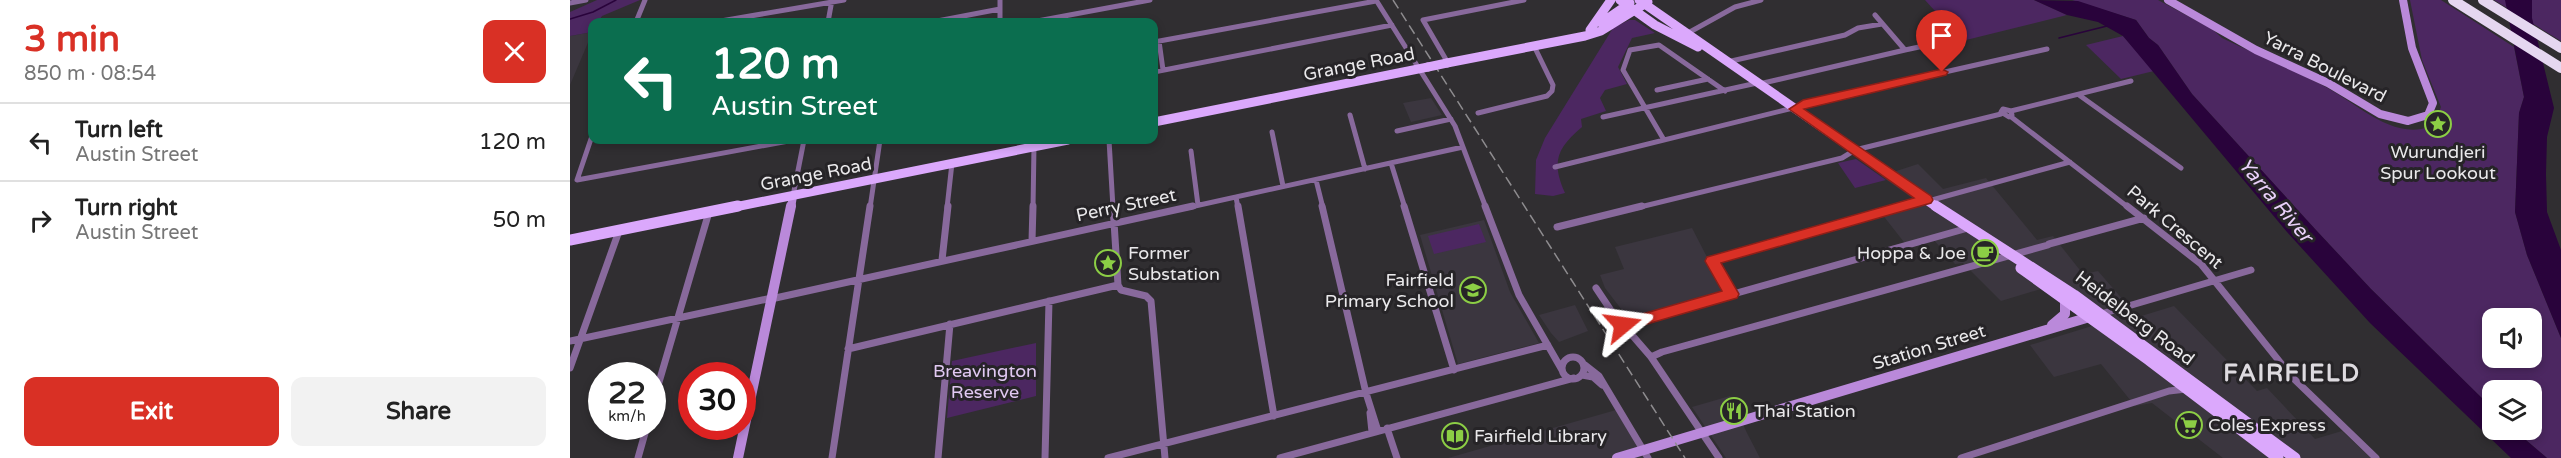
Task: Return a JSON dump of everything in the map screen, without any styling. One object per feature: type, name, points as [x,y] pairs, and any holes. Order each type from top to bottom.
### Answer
[{"type":"highway","points":[[2453,0],[2561,68]]},
{"type":"highway","points":[[2483,0],[2561,48]]},
{"type":"main road","points":[[1590,30],[1611,0]]},
{"type":"main road","name":"Yarra Boulevard","points":[[2168,0],[2255,50],[2331,84],[2368,109],[2392,119],[2414,120],[2428,116],[2433,103],[2412,48],[2403,0]]},
{"type":"main road","name":"Grange Road","points":[[1571,38],[1640,4]]},
{"type":"main road","name":"Grange Road","points":[[1158,121],[1596,33],[1640,4]]},
{"type":"main road","name":"Heidelberg Road","points":[[1640,4],[1926,200],[2009,255],[2020,258],[2295,458]]},
{"type":"main road","name":"Heidelberg Road","points":[[1640,4],[1673,35],[1722,60]]},
{"type":"main road","points":[[1673,35],[1686,34],[1701,49]]},
{"type":"main road","name":"Grange Road","points":[[570,240],[1045,144]]},
{"type":"main road","points":[[738,458],[793,196]]},
{"type":"main road","name":"Heidelberg Road","points":[[2009,255],[2013,262],[2065,298],[2096,315],[2173,379],[2276,457]]},
{"type":"main road","points":[[2045,330],[2065,316],[2068,310],[2065,298]]},
{"type":"main road","name":"Station Street","points":[[1617,458],[1645,454],[1703,433],[2096,315]]},
{"type":"street","points":[[570,3],[586,0]]},
{"type":"street","points":[[638,18],[645,0]]},
{"type":"street","points":[[737,18],[844,0]]},
{"type":"street","points":[[1000,0],[1000,18]]},
{"type":"street","points":[[1053,18],[1150,0]]},
{"type":"street","points":[[1158,42],[1376,0],[1392,26],[1424,68],[1451,119],[1519,295],[1562,371],[1574,378]]},
{"type":"street","points":[[1448,63],[1422,20],[1524,0]]},
{"type":"street","points":[[1686,34],[1736,7],[1761,0]]},
{"type":"street","points":[[829,18],[832,1]]},
{"type":"street","points":[[953,18],[1000,9]]},
{"type":"street","points":[[1875,15],[1905,50]]},
{"type":"street","points":[[1722,60],[1845,35],[1858,28],[1882,24]]},
{"type":"street","points":[[1158,71],[1392,26]]},
{"type":"street","points":[[1603,117],[1947,41]]},
{"type":"street","points":[[1664,140],[1623,70],[1629,58],[1629,52],[1633,48],[1656,44],[1725,91]]},
{"type":"street","points":[[1478,112],[1547,96],[1552,91],[1552,85],[1534,46]]},
{"type":"street","points":[[1554,167],[1803,104],[2047,49]]},
{"type":"street","points":[[1158,50],[1163,70]]},
{"type":"street","points":[[1657,90],[1707,79]]},
{"type":"street","points":[[1557,227],[1842,158],[1856,150],[2001,114],[2011,114],[2131,81]]},
{"type":"street","points":[[2079,95],[2181,168]]},
{"type":"street","name":"Park Crescent","points":[[2011,114],[2201,264],[2292,377],[2376,458]]},
{"type":"street","points":[[1350,115],[1365,169]]},
{"type":"street","points":[[1397,131],[1451,119]]},
{"type":"street","points":[[1272,132],[1283,186]]},
{"type":"street","points":[[589,144],[577,180],[772,144]]},
{"type":"street","points":[[793,196],[803,144]]},
{"type":"street","points":[[832,458],[879,144]]},
{"type":"street","points":[[1109,144],[1118,285],[1121,290],[1146,296],[1152,301],[1165,458]]},
{"type":"street","points":[[1032,241],[1034,146]]},
{"type":"street","name":"Perry Street","points":[[570,342],[1463,147]]},
{"type":"street","points":[[1191,151],[1198,205]]},
{"type":"street","points":[[1731,294],[1712,261],[2070,162]]},
{"type":"street","points":[[942,261],[952,163]]},
{"type":"street","points":[[1391,163],[1454,370]]},
{"type":"street","points":[[1316,180],[1375,431]]},
{"type":"street","points":[[1236,197],[1274,416]]},
{"type":"street","points":[[664,362],[707,213]]},
{"type":"street","points":[[1652,357],[1674,348],[2144,218]]},
{"type":"street","points":[[1623,325],[1968,228]]},
{"type":"street","points":[[570,368],[619,230]]},
{"type":"street","name":"Station Street","points":[[2096,315],[2251,270]]},
{"type":"street","points":[[848,349],[1118,285]]},
{"type":"street","points":[[1596,288],[1623,325],[1652,357],[1719,458]]},
{"type":"street","points":[[1045,458],[1049,301]]},
{"type":"street","points":[[938,458],[950,324]]},
{"type":"street","points":[[1108,458],[1548,345]]},
{"type":"street","points":[[1548,345],[1558,356],[1580,360],[1599,376],[1645,454]]},
{"type":"street","points":[[1546,385],[1562,371],[1563,363],[1569,359]]},
{"type":"street","points":[[1582,375],[1585,366]]},
{"type":"street","points":[[1280,458],[1582,375],[1593,377],[1605,387]]},
{"type":"street","points":[[2169,391],[2173,379]]},
{"type":"street","points":[[1960,458],[2169,391],[2186,389]]},
{"type":"street","points":[[1390,427],[1397,458]]},
{"type":"street","points":[[638,458],[643,440]]},
{"type":"shaded area","points":[[588,33],[588,42],[570,85],[570,36]]},
{"type":"shaded area","points":[[1431,98],[1442,115],[1411,122],[1403,103]]},
{"type":"shaded area","points":[[1918,164],[1943,189],[1986,178],[2037,240],[2053,236],[2083,274],[2098,271],[2138,317],[2174,306],[2257,391],[2267,388],[2315,439],[2342,431],[2371,458],[2223,458],[2152,403],[2135,406],[2101,364],[2054,377],[2030,345],[2092,326],[2041,289],[2001,301],[1963,263],[1955,264],[1933,239],[1907,246],[1878,209],[1915,200],[1881,176]]},
{"type":"shaded area","name":"Fairfield Primary School","points":[[1484,220],[1510,292],[1539,343],[1458,364],[1420,235]]},
{"type":"shaded area","points":[[1692,228],[1725,292],[1628,318],[1605,288],[1600,275],[1624,269],[1615,247]]},
{"type":"shaded area","points":[[1575,305],[1588,331],[1559,342],[1539,315]]},
{"type":"shaded area","points":[[1730,396],[1760,458],[1726,458],[1692,407]]},
{"type":"shaded area","points":[[1616,410],[1644,458],[1448,458]]},
{"type":"green space","points":[[597,0],[640,0],[601,18],[588,18],[588,33],[570,36],[570,12]]},
{"type":"green space","points":[[1925,0],[2034,0],[2067,15],[1962,41]]},
{"type":"green space","points":[[2072,0],[2158,0],[2212,29],[2222,38],[2322,85],[2382,121],[2395,127],[2408,129],[2421,129],[2432,124],[2441,107],[2422,60],[2410,0],[2441,0],[2514,47],[2524,97],[2519,113],[2515,212],[2527,255],[2561,338],[2561,458],[2547,458],[2526,440],[2542,440],[2542,380],[2482,380],[2482,398],[2371,289],[2315,229],[2192,94],[2158,45],[2149,38],[2136,20]]},
{"type":"green space","points":[[2494,0],[2561,0],[2561,41]]},
{"type":"green space","points":[[1629,20],[1635,20],[1655,33],[1632,38],[1618,67],[1627,84],[1605,90],[1600,98],[1606,111],[1581,119],[1582,127],[1562,149],[1559,156],[1558,173],[1565,193],[1553,196],[1535,194],[1536,160],[1545,138],[1613,28]]},
{"type":"green space","points":[[2123,36],[2154,71],[2121,79],[2086,45]]},
{"type":"green space","points":[[1856,159],[1886,180],[1855,188],[1838,163]]},
{"type":"green space","points":[[1479,224],[1486,242],[1434,254],[1428,236]]},
{"type":"green space","name":"Breavington Reserve","points":[[1036,343],[1036,396],[947,418],[952,361]]},
{"type":"water","name":"Yarra River","points":[[2034,0],[2078,1],[2136,20],[2149,38],[2158,45],[2192,94],[2315,229],[2371,289],[2482,398],[2482,430],[2370,323],[2287,232],[2123,36],[2098,22],[2067,15]]},
{"type":"water","points":[[2505,0],[2532,0],[2532,18],[2554,108],[2547,137],[2547,212],[2561,250],[2561,338],[2527,255],[2515,212],[2519,113],[2524,97]]},
{"type":"water","points":[[2492,440],[2526,440],[2547,458],[2511,458]]},
{"type":"waterway","points":[[570,19],[593,12],[616,0]]},
{"type":"waterway","points":[[2059,38],[2107,26]]},
{"type":"railway","points":[[1393,0],[1685,458]]},
{"type":"place","name":"Wurundjeri Spur Lookout","points":[[2438,124]]},
{"type":"place","name":"Hoppa & Joe","points":[[1985,253]]},
{"type":"place","name":"Former Substation","points":[[1108,263]]},
{"type":"place","name":"Fairfield Primary School","points":[[1473,290]]},
{"type":"place","name":"Thai Station","points":[[1734,411]]},
{"type":"place","name":"Coles Express","points":[[2189,425]]},
{"type":"place","name":"Fairfield Library","points":[[1455,436]]},
{"type":"district","name":"FAIRFIELD","points":[[2292,373]]},
{"type":"route","points":[[1623,325],[1731,294],[1712,261],[1926,200],[1795,109],[1803,104],[1942,72]]}]
